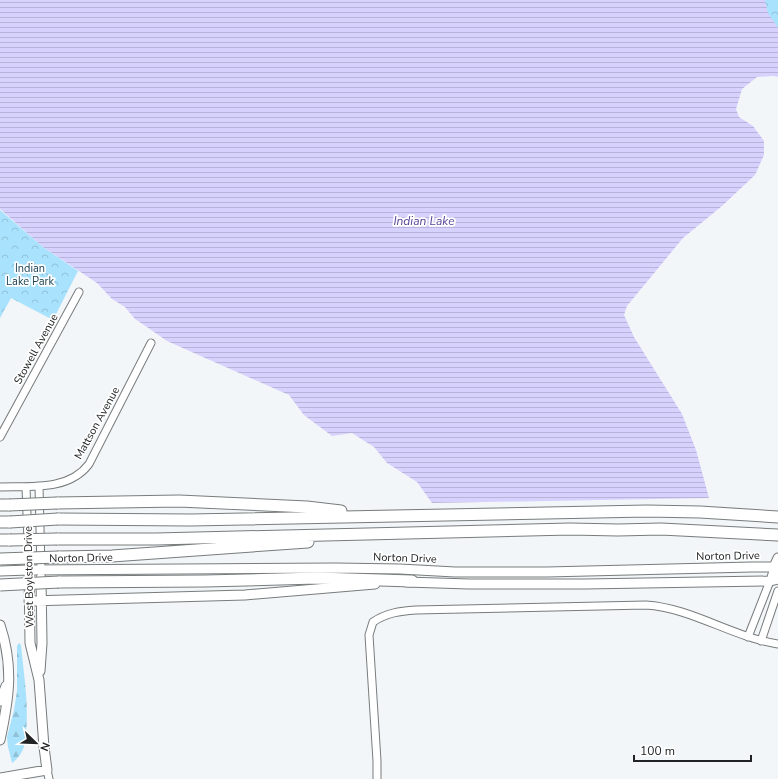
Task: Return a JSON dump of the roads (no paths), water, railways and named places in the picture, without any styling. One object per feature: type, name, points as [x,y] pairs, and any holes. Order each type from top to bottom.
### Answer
[{"type":"highway","points":[[5,505],[178,501],[307,507],[384,516]]},
{"type":"highway","points":[[5,522],[58,519],[191,520],[653,511],[778,517]]},
{"type":"highway","points":[[5,540],[156,539],[570,529],[661,529],[775,534]]},
{"type":"highway","points":[[0,559],[112,556],[316,541],[389,533]]},
{"type":"highway","points":[[0,585],[59,582],[205,581],[317,578],[412,581]]},
{"type":"main road","points":[[776,570],[778,558]]},
{"type":"main road","name":"Norton Drive","points":[[0,571],[336,568],[455,572],[776,570]]},
{"type":"main road","name":"West Boylston Drive","points":[[29,570],[30,643],[39,680]]},
{"type":"main road","name":"West Boylston Drive","points":[[41,570],[42,643],[39,680],[44,746],[48,775]]},
{"type":"main road","name":"Norton Drive","points":[[29,601],[245,594],[412,581],[469,584],[585,584],[774,580]]},
{"type":"main road","points":[[0,626],[4,640],[10,677],[8,704],[0,740]]},
{"type":"main road","points":[[0,701],[10,677]]},
{"type":"main road","points":[[0,778],[48,775]]},
{"type":"street","name":"Stowell Avenue","points":[[0,437],[79,292]]},
{"type":"street","name":"Mattson Avenue","points":[[39,486],[58,484],[71,480],[86,467],[151,342]]},
{"type":"street","name":"West Boylston Drive","points":[[26,486],[29,570]]},
{"type":"street","points":[[0,487],[39,486]]},
{"type":"street","name":"West Boylston Drive","points":[[39,486],[41,570]]},
{"type":"street","points":[[748,637],[774,580],[776,570]]},
{"type":"street","points":[[761,641],[778,591]]},
{"type":"street","points":[[377,779],[369,635],[373,622],[383,616],[416,610],[646,605],[658,606],[679,612],[748,637],[778,644]]},
{"type":"water","name":"Indian Lake","points":[[0,0],[765,0],[768,13],[778,28],[778,77],[757,77],[742,89],[736,109],[739,117],[753,126],[764,141],[764,155],[755,175],[722,206],[683,238],[627,306],[624,315],[634,337],[682,414],[696,450],[709,498],[432,503],[417,482],[387,463],[374,447],[352,433],[332,436],[304,415],[289,395],[167,341],[135,319],[125,307],[112,299],[97,283],[43,247],[0,209]]},
{"type":"park label","name":"Indian Lake Park","points":[[30,274]]}]
